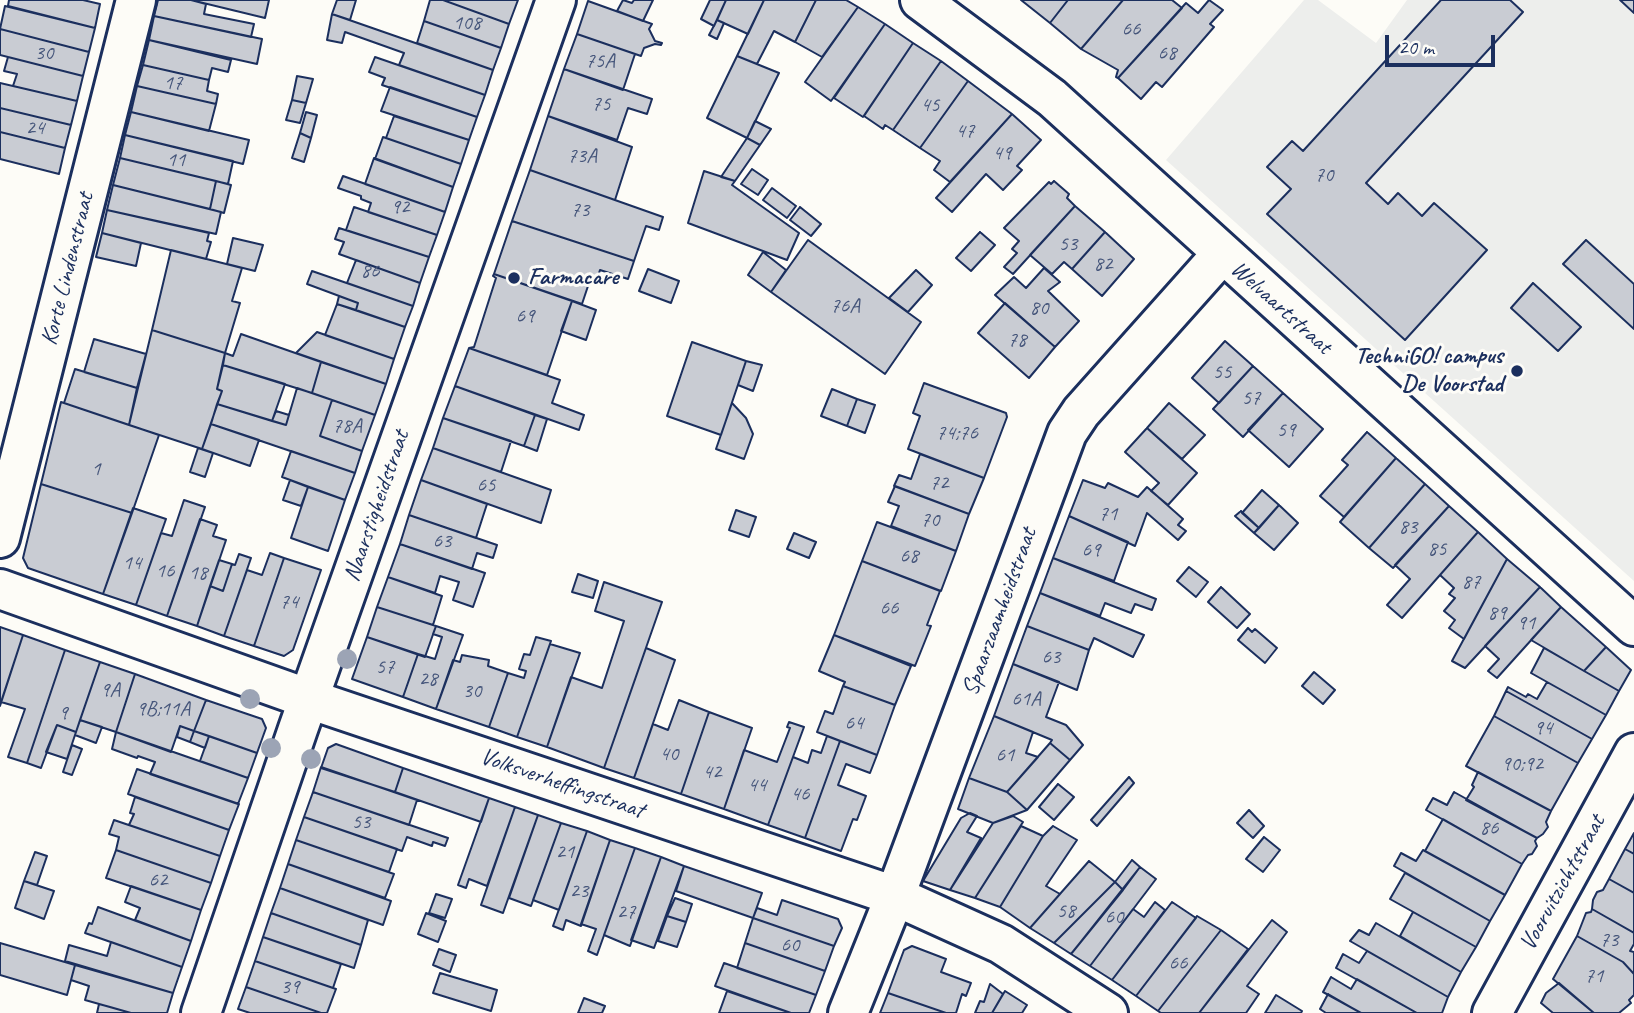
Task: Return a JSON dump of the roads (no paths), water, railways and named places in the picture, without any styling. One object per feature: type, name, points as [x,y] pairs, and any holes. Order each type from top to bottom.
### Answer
[{"type":"street","name":"Korte Lindenstraat","points":[[0,538],[136,0]]},
{"type":"street","name":"Naarstigheidstraat","points":[[201,1013],[556,0]]},
{"type":"street","name":"Welvaartstraat","points":[[920,0],[1052,99],[1634,626]]},
{"type":"street","name":"Spaarzaamheidstraat","points":[[848,1013],[895,897],[1066,433],[1081,412],[1222,254]]},
{"type":"street","name":"Volksverheffingstraat","points":[[0,589],[309,699],[895,897],[1001,944],[1108,1013]]},
{"type":"street","name":"Vooruitzichtstraat","points":[[1492,1013],[1634,753]]},
{"type":"place","name":"Farmacare","points":[[514,278]]},
{"type":"place","name":"TechniGO! campus De Voorstad","points":[[1517,371]]}]
